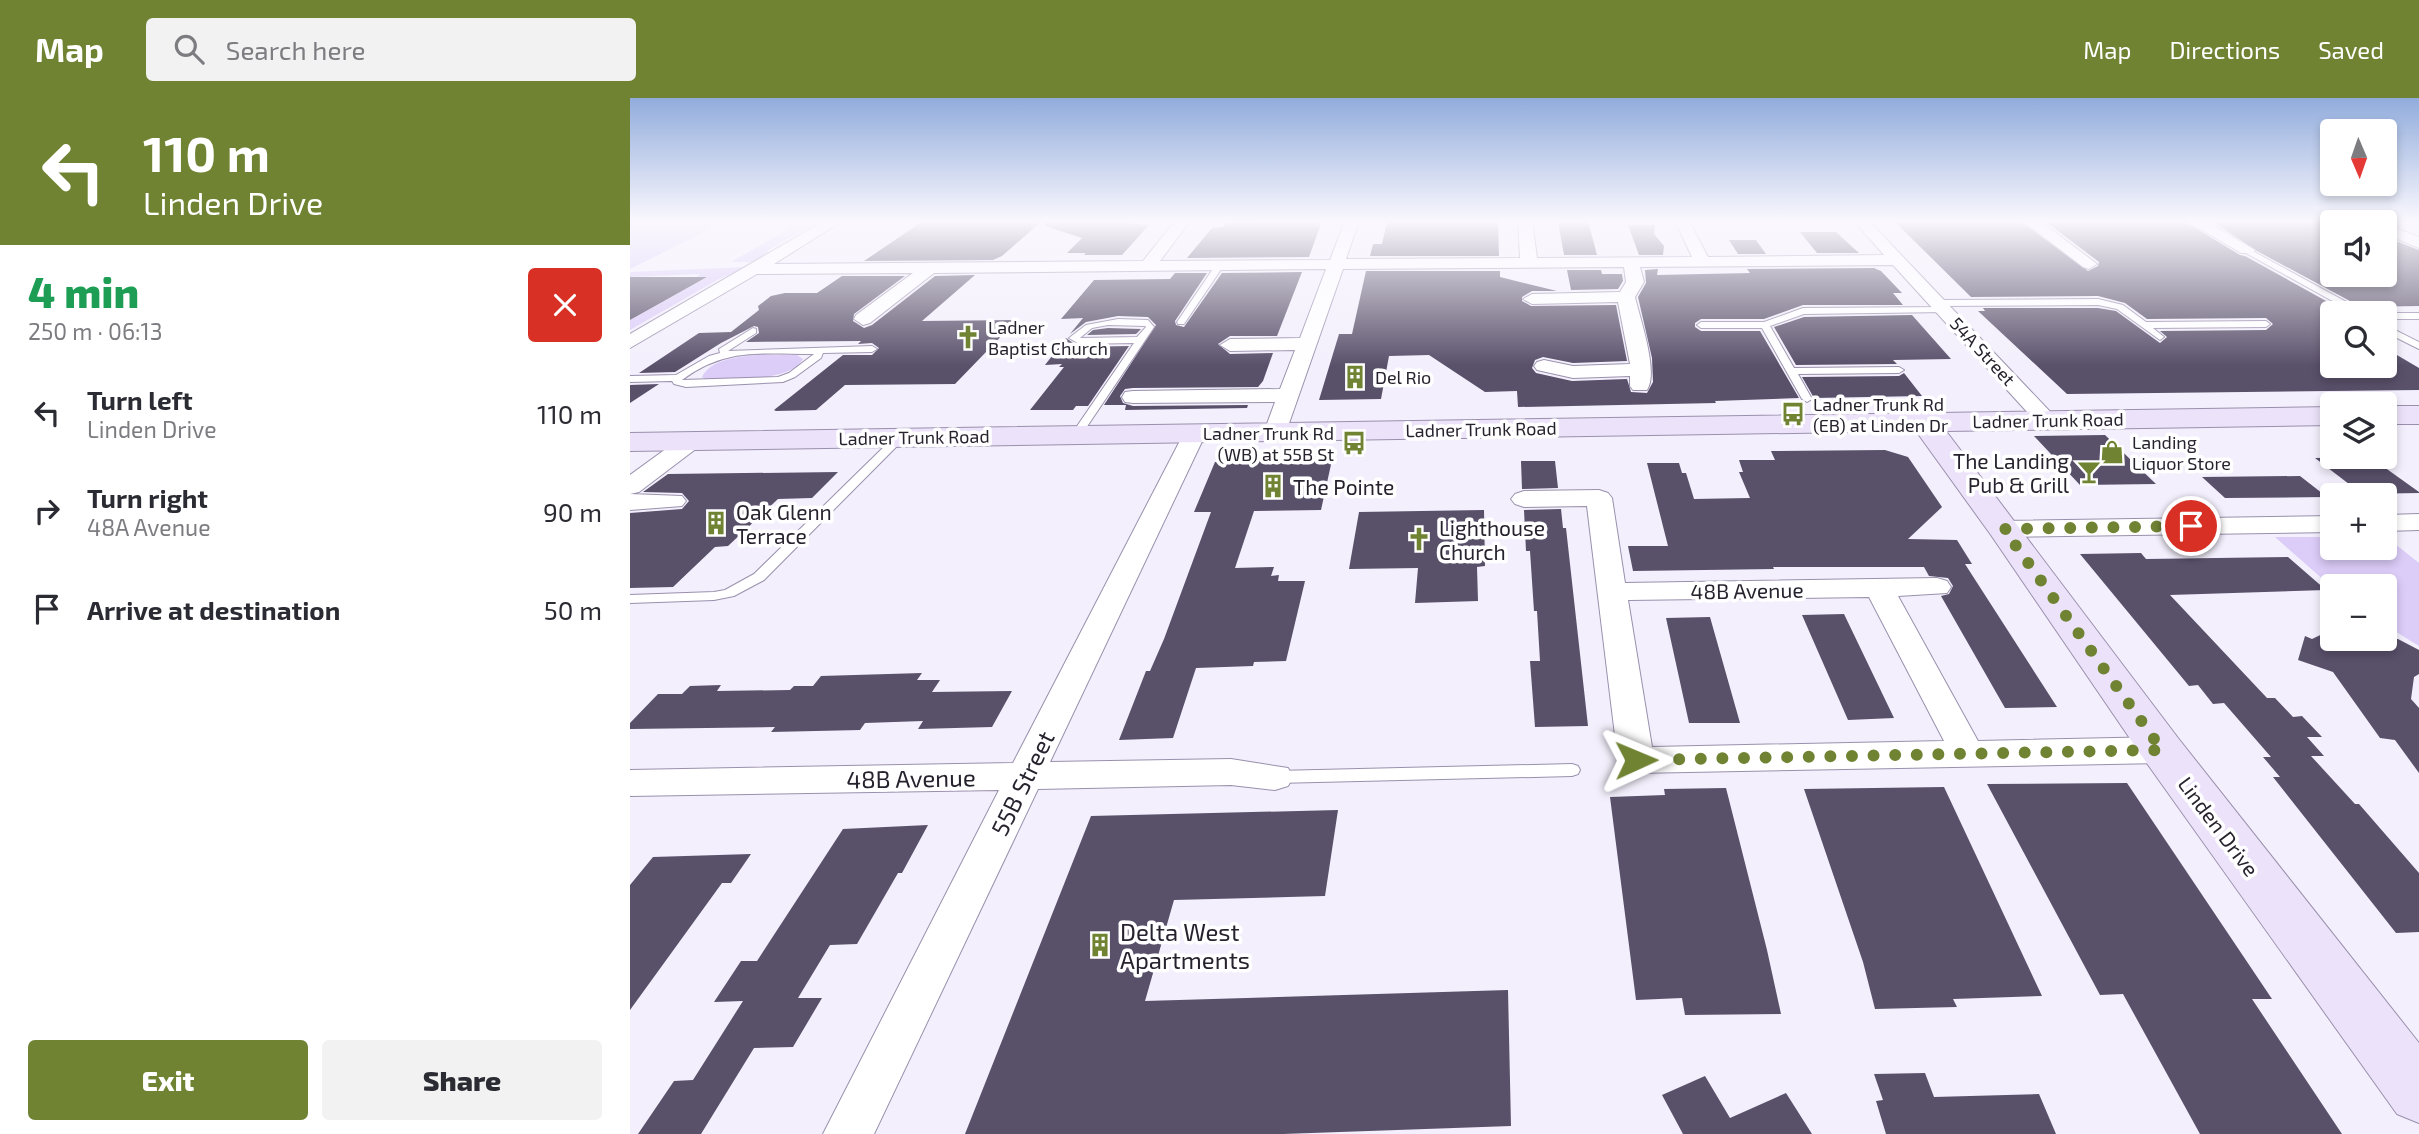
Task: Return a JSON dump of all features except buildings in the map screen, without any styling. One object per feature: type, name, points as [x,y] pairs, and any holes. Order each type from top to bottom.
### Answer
[{"type":"main road","points":[[2397,415],[2419,415]]},
{"type":"main road","name":"Ladner Trunk Road","points":[[630,442],[2320,416]]},
{"type":"main road","name":"Linden Drive","points":[[1924,422],[2162,750],[2419,1092]]},
{"type":"street","points":[[630,342],[752,269]]},
{"type":"street","points":[[863,319],[929,269]]},
{"type":"street","points":[[1275,432],[1334,269]]},
{"type":"street","points":[[1544,366],[1573,372],[1640,378],[1626,297],[1635,282],[1632,269]]},
{"type":"street","points":[[1850,269],[1903,272]]},
{"type":"street","name":"54A Street","points":[[1901,269],[1942,306],[2047,420]]},
{"type":"street","points":[[1532,299],[1626,297]]},
{"type":"street","points":[[1220,367],[1239,326]]},
{"type":"street","points":[[1230,345],[1307,344]]},
{"type":"street","points":[[1133,397],[1289,395]]},
{"type":"street","name":"55B Street","points":[[848,1134],[1195,433]]},
{"type":"street","points":[[630,487],[693,440]]},
{"type":"street","points":[[1524,499],[1599,498],[1636,760],[2162,750]]},
{"type":"street","points":[[630,502],[673,501]]},
{"type":"street","points":[[2397,523],[2419,522]]},
{"type":"street","points":[[2004,529],[2320,524]]},
{"type":"street","name":"48B Avenue","points":[[1614,592],[1937,587]]},
{"type":"street","points":[[1879,588],[1968,754]]},
{"type":"street","name":"48B Avenue","points":[[630,783],[1231,772],[1275,777]]},
{"type":"lane","points":[[1181,322],[1217,269]]},
{"type":"lane","points":[[2282,269],[2338,301]]},
{"type":"lane","points":[[1701,325],[1765,324],[1803,311],[2098,302],[2120,307],[2160,337]]},
{"type":"lane","points":[[2397,316],[2419,316]]},
{"type":"lane","points":[[1076,435],[1150,327],[1148,323],[1094,324],[1082,327],[1074,338],[1079,341],[1140,340]]},
{"type":"lane","points":[[1765,324],[1807,399]]},
{"type":"lane","points":[[2143,325],[2266,324]]},
{"type":"lane","points":[[630,379],[678,379],[752,331]]},
{"type":"lane","points":[[2397,334],[2419,346]]},
{"type":"lane","points":[[712,358],[735,352],[872,349]]},
{"type":"lane","points":[[678,379],[677,382],[685,384],[780,380],[792,375],[818,356],[819,351],[807,350]]},
{"type":"lane","points":[[1791,371],[1899,370]]},
{"type":"lane","points":[[630,599],[714,596],[759,577],[900,438]]},
{"type":"lane","points":[[1275,777],[1573,770]]},
{"type":"shaded area","points":[[742,269],[719,279],[630,330],[630,320],[708,277],[697,277],[700,274],[630,277],[630,272]]},
{"type":"shaded area","points":[[757,355],[797,355],[803,359],[786,372],[759,378],[707,380],[702,377],[718,363]]},
{"type":"shaded area","points":[[2275,537],[2320,537],[2320,560],[2397,560],[2397,546],[2419,563],[2419,646],[2397,632],[2397,574],[2320,574],[2320,577]]},
{"type":"place","name":"Ladner Baptist Church","points":[[968,337]]},
{"type":"place","name":"Del Rio","points":[[1355,377]]},
{"type":"place","name":"Ladner Trunk Rd (EB) at Linden Dr","points":[[1793,414]]},
{"type":"place","name":"Ladner Trunk Rd (WB) at 55B St","points":[[1354,443]]},
{"type":"place","name":"Landing Liquor Store","points":[[2112,452]]},
{"type":"place","name":"The Landing Pub & Grill","points":[[2089,472]]},
{"type":"place","name":"The Pointe","points":[[1273,486]]},
{"type":"place","name":"Oak Glenn Terrace","points":[[716,523]]},
{"type":"place","name":"Lighthouse Church","points":[[1419,539]]},
{"type":"place","name":"Delta West Apartments","points":[[1100,945]]},
{"type":"route","points":[[1636,760],[2162,750],[2004,529],[2191,526]]}]
